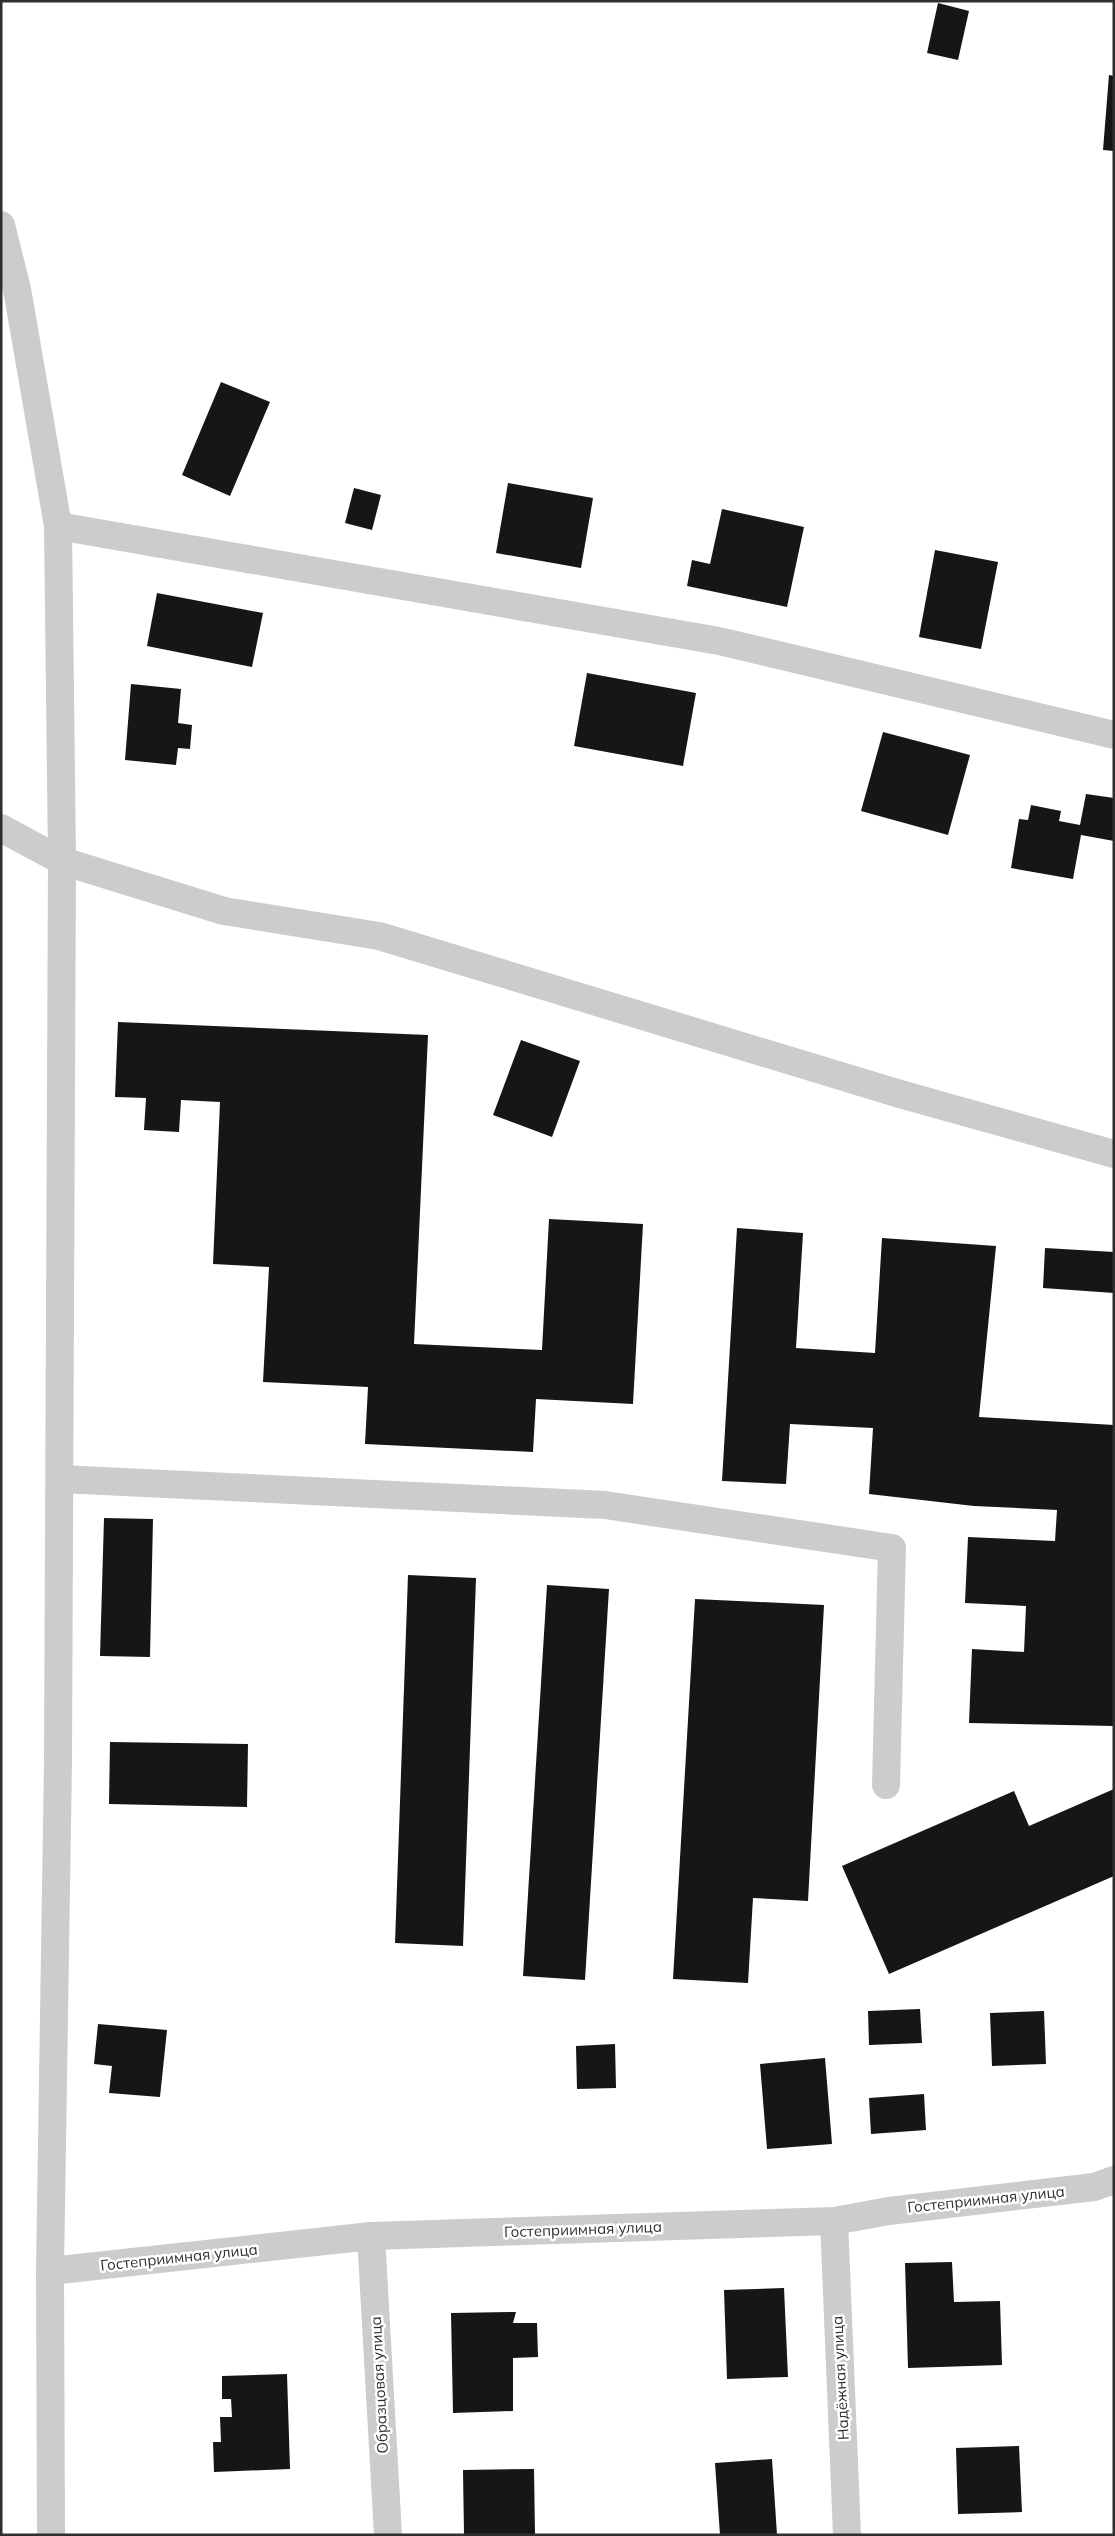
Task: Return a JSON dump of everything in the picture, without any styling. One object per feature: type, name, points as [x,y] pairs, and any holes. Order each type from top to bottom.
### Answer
[{"type":"street","points":[[1,226],[9,288],[58,526],[62,861],[60,1479],[50,2271],[51,2535]]},
{"type":"street","points":[[58,526],[719,641],[1114,735]]},
{"type":"street","points":[[1,828],[62,861],[224,911],[378,936],[900,1094],[1114,1154]]},
{"type":"street","points":[[60,1479],[605,1505],[892,1548],[886,1784]]},
{"type":"street","name":"Гостеприимная улица","points":[[50,2271],[371,2236],[834,2222],[889,2210],[1094,2187],[1114,2180]]},
{"type":"street","name":"Надёжная улица","points":[[834,2222],[847,2535]]},
{"type":"street","name":"Образцовая улица","points":[[371,2236],[388,2535]]},
{"type":"building","points":[[938,3],[969,11],[958,60],[927,53]]},
{"type":"building","points":[[1109,75],[1114,76],[1114,151],[1103,150]]},
{"type":"building","points":[[221,382],[270,402],[230,496],[182,475]]},
{"type":"building","points":[[508,483],[593,498],[581,568],[496,553]]},
{"type":"building","points":[[354,488],[381,495],[372,530],[345,523]]},
{"type":"building","points":[[722,509],[804,527],[787,607],[687,586],[692,560],[710,564]]},
{"type":"building","points":[[935,550],[998,562],[981,649],[919,637]]},
{"type":"building","points":[[157,593],[263,613],[252,667],[147,646]]},
{"type":"building","points":[[587,673],[696,693],[683,766],[574,746]]},
{"type":"building","points":[[131,684],[181,689],[178,723],[192,725],[190,749],[178,748],[176,765],[125,760]]},
{"type":"building","points":[[883,732],[970,755],[948,835],[861,811]]},
{"type":"building","points":[[1086,794],[1114,798],[1114,841],[1081,835],[1073,879],[1011,868],[1019,819],[1028,820],[1031,805],[1061,811],[1059,821],[1080,825]]},
{"type":"building","points":[[118,1022],[428,1035],[414,1344],[542,1350],[549,1219],[643,1224],[633,1404],[536,1399],[533,1452],[365,1444],[368,1387],[263,1382],[269,1267],[213,1264],[220,1102],[181,1100],[179,1132],[144,1130],[146,1098],[115,1097]]},
{"type":"building","points":[[521,1040],[580,1061],[552,1137],[493,1115]]},
{"type":"building","points":[[737,1228],[803,1233],[796,1348],[875,1353],[882,1238],[996,1246],[979,1417],[1114,1425],[1114,1726],[969,1723],[972,1649],[1024,1652],[1026,1606],[965,1603],[968,1537],[1055,1541],[1057,1510],[974,1506],[869,1494],[873,1428],[790,1424],[786,1484],[722,1481]]},
{"type":"building","points":[[1045,1248],[1114,1252],[1114,1293],[1043,1288]]},
{"type":"building","points":[[104,1518],[153,1519],[150,1657],[100,1656]]},
{"type":"building","points":[[408,1575],[476,1578],[463,1946],[395,1943]]},
{"type":"building","points":[[547,1585],[609,1589],[585,1980],[523,1976]]},
{"type":"building","points":[[695,1599],[824,1605],[808,1901],[753,1898],[748,1983],[673,1979]]},
{"type":"building","points":[[110,1742],[248,1744],[247,1807],[109,1804]]},
{"type":"building","points":[[1114,1789],[1114,1876],[889,1974],[842,1866],[1014,1791],[1029,1826]]},
{"type":"building","points":[[920,2009],[922,2043],[869,2045],[868,2011]]},
{"type":"building","points":[[1044,2011],[1046,2064],[992,2066],[990,2013]]},
{"type":"building","points":[[98,2024],[167,2030],[160,2097],[109,2093],[112,2066],[94,2064]]},
{"type":"building","points":[[615,2044],[616,2088],[577,2089],[576,2046]]},
{"type":"building","points":[[825,2058],[832,2144],[767,2149],[760,2064]]},
{"type":"building","points":[[924,2094],[926,2130],[871,2134],[869,2098]]},
{"type":"building","points":[[952,2262],[954,2302],[1000,2301],[1002,2365],[908,2368],[905,2263]]},
{"type":"building","points":[[784,2288],[788,2377],[727,2379],[724,2290]]},
{"type":"building","points":[[516,2312],[513,2323],[537,2323],[538,2357],[513,2358],[513,2411],[453,2413],[451,2313]]},
{"type":"building","points":[[287,2374],[290,2469],[214,2472],[213,2442],[221,2442],[220,2417],[232,2417],[231,2399],[222,2399],[222,2376]]},
{"type":"building","points":[[1019,2446],[1022,2512],[958,2514],[956,2448]]},
{"type":"building","points":[[772,2459],[777,2535],[720,2535],[715,2463]]},
{"type":"building","points":[[534,2469],[535,2535],[464,2535],[463,2470]]}]
